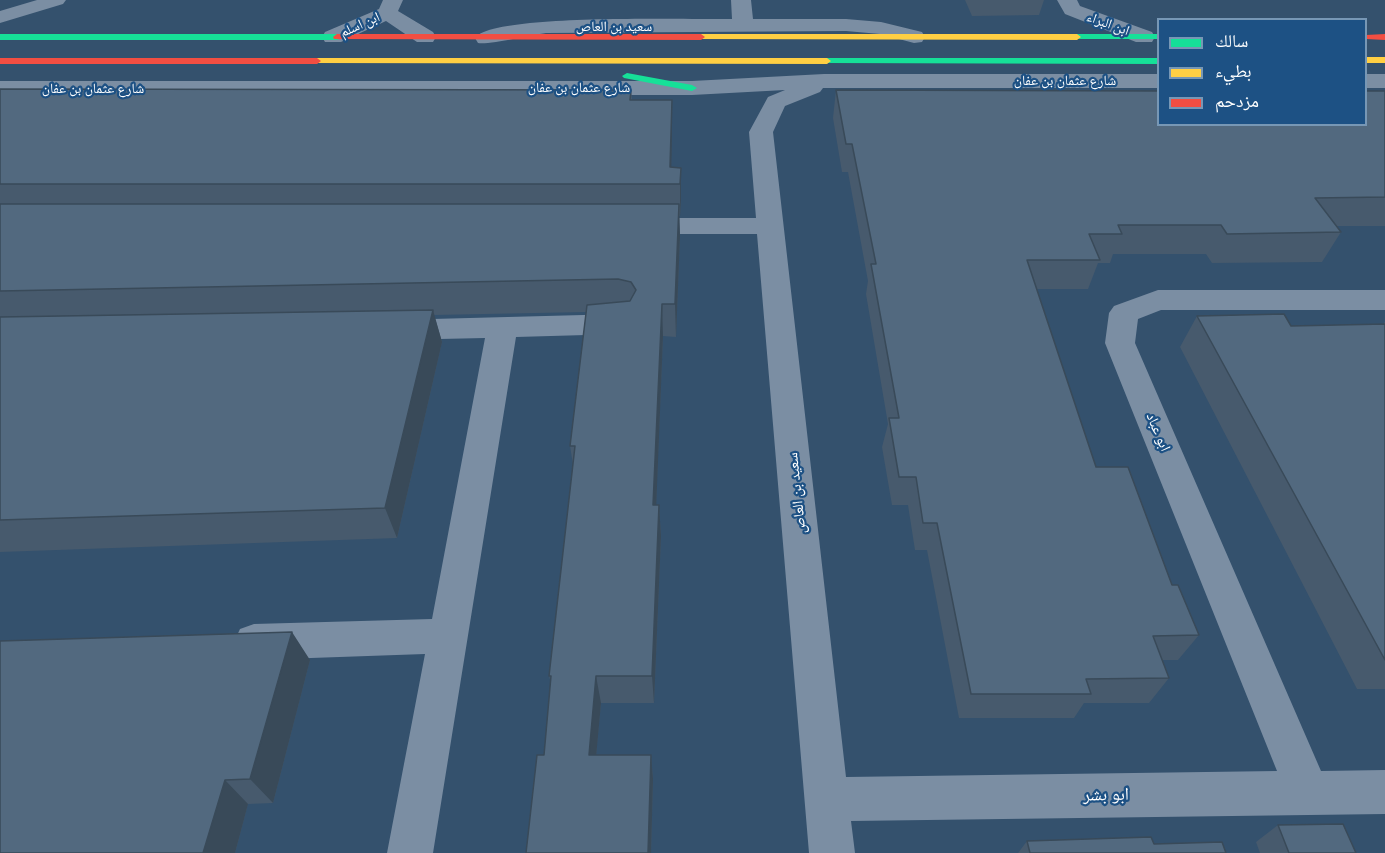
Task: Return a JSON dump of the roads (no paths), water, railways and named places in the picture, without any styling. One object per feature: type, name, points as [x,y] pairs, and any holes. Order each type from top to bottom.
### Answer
[{"type":"street","points":[[0,17],[26,11],[56,0]]},
{"type":"street","points":[[62,37],[55,21],[64,0]]},
{"type":"street","points":[[741,0],[743,27]]},
{"type":"street","name":"ابن البراء","points":[[1046,37],[1069,5],[1151,37]]},
{"type":"street","name":"ابن اسلم","points":[[333,37],[390,7],[425,37]]},
{"type":"street","name":"سعيد بن العاص","points":[[486,38],[526,28],[546,27],[863,26],[914,37]]},
{"type":"street","points":[[0,37],[1151,37]]},
{"type":"street","points":[[1367,37],[1385,37]]},
{"type":"street","points":[[1367,60],[1385,60]]},
{"type":"street","name":"شارع عثمان بن عفان","points":[[0,61],[1157,61]]},
{"type":"street","points":[[549,62],[692,88],[731,100],[749,119],[777,102],[824,81]]},
{"type":"street","name":"شارع عثمان بن عفان","points":[[0,88],[692,88],[824,81],[1157,81]]},
{"type":"street","points":[[1367,81],[1385,81]]},
{"type":"street","name":"سعيد بن العاص","points":[[749,119],[771,226],[832,853]]},
{"type":"street","points":[[605,226],[771,226]]},
{"type":"street","name":"ابو عباد","points":[[1308,793],[1120,343],[1124,313],[1158,300],[1385,300]]},
{"type":"street","points":[[370,331],[621,324]]},
{"type":"street","points":[[410,853],[502,328]]},
{"type":"street","points":[[223,643],[447,636]]},
{"type":"street","name":"ابو بشر","points":[[827,799],[1385,792]]}]
